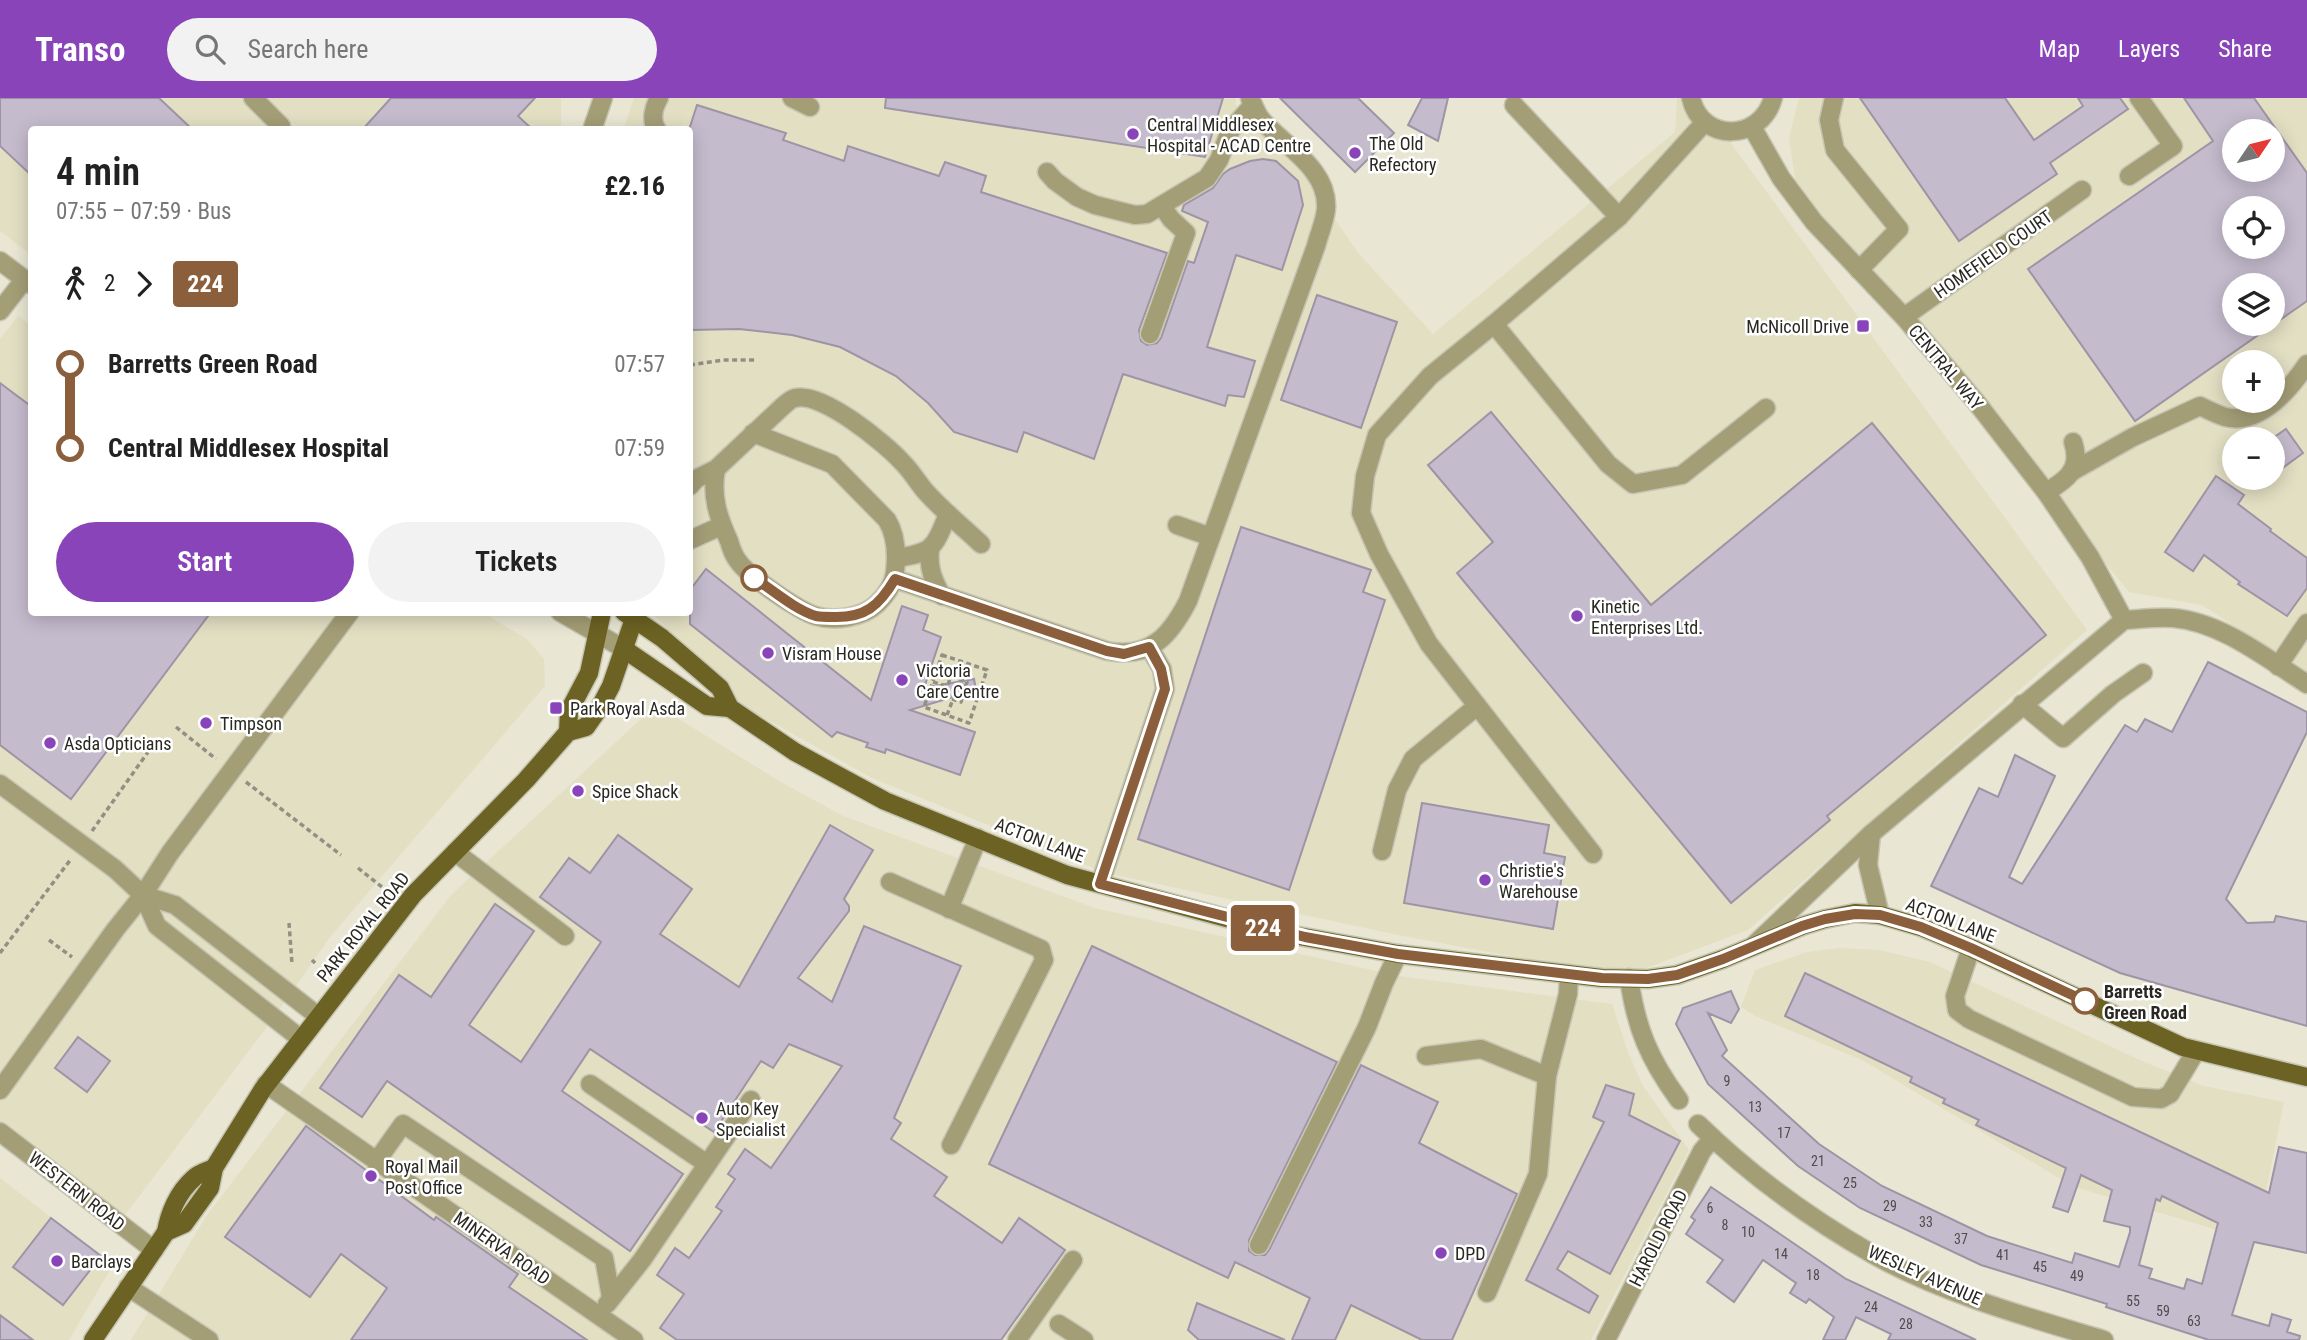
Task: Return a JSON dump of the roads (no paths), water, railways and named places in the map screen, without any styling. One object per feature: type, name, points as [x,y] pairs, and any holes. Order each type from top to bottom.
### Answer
[{"type":"main road","name":"PARK ROYAL ROAD","points":[[568,732],[569,711],[589,673],[601,616]]},
{"type":"main road","name":"PARK ROYAL ROAD","points":[[93,1340],[166,1232],[169,1213],[188,1185],[195,1177],[214,1168],[267,1084],[413,895],[526,780],[568,732],[586,727],[611,686],[632,616]]},
{"type":"main road","name":"ACTON LANE","points":[[633,616],[676,649],[719,688],[730,708],[795,752],[885,801],[1067,875],[1282,933],[1398,954],[1569,974],[1648,979],[1677,975],[1825,919],[1855,914],[1880,915],[1921,927],[1971,948],[2171,1042],[2196,1051],[2307,1077]]},
{"type":"main road","name":"ACTON LANE","points":[[624,649],[707,706],[730,708]]},
{"type":"street","points":[[253,98],[280,126]]},
{"type":"street","points":[[593,126],[603,98]]},
{"type":"street","points":[[654,126],[654,108],[659,98]]},
{"type":"street","points":[[792,98],[810,107]]},
{"type":"street","points":[[1691,98],[1696,111],[1705,122],[1731,132],[1752,127],[1767,114],[1773,98]]},
{"type":"street","points":[[1834,98],[1829,120],[1835,150],[1899,229],[1858,270]]},
{"type":"street","points":[[2129,176],[2173,146],[2142,99]]},
{"type":"street","points":[[895,579],[1107,651],[1124,654],[1149,647],[1163,638],[1175,625],[1188,601],[1316,246],[1326,209],[1324,192],[1318,177],[1260,117],[1252,101],[1230,131],[1219,160],[1207,178],[1147,214],[1139,215],[1095,205],[1077,197],[1047,172]]},
{"type":"street","points":[[1514,105],[1619,217]]},
{"type":"street","points":[[1593,854],[1429,644],[1379,554],[1362,513],[1365,476],[1377,436],[1430,376],[1619,217],[1705,122]]},
{"type":"street","name":"CENTRAL WAY","points":[[1752,127],[1781,178],[1814,222],[1904,317],[1977,403],[2046,492],[2090,557],[2124,620]]},
{"type":"street","name":"HOMEFIELD COURT","points":[[1904,317],[2082,190]]},
{"type":"street","points":[[1150,334],[1186,233],[1162,206]]},
{"type":"street","points":[[0,261],[28,283],[0,311]]},
{"type":"street","points":[[1494,324],[1608,464],[1633,484],[1682,475],[1766,408]]},
{"type":"street","points":[[2071,472],[2133,437],[2200,406],[2227,418],[2254,415],[2293,385],[2307,364]]},
{"type":"street","points":[[693,482],[716,469],[793,398],[801,397],[854,420],[883,443],[905,464],[925,491],[981,544]]},
{"type":"street","points":[[716,469],[713,487],[721,526],[738,561],[754,578],[793,604],[817,616],[856,616],[872,609],[884,597],[895,579],[897,558],[887,520],[840,470],[817,457],[753,433]]},
{"type":"street","points":[[2046,492],[2066,480],[2071,472],[2077,454],[2073,442]]},
{"type":"street","points":[[897,558],[916,555],[930,549],[937,542],[948,514]]},
{"type":"street","points":[[1177,525],[1211,537]]},
{"type":"street","points":[[693,539],[721,526]]},
{"type":"street","points":[[930,549],[931,576],[942,596]]},
{"type":"street","points":[[0,1090],[143,895],[170,852],[347,616]]},
{"type":"street","name":"ACTON LANE","points":[[566,616],[624,649]]},
{"type":"street","points":[[1753,946],[1871,834],[2124,620],[2175,618],[2208,627],[2239,641],[2307,684]]},
{"type":"street","points":[[2278,666],[2307,623]]},
{"type":"street","points":[[1100,884],[1165,689],[1161,669],[1149,647]]},
{"type":"street","points":[[2022,704],[2063,738],[2112,694],[2143,673]]},
{"type":"street","points":[[1382,851],[1397,790],[1413,759],[1477,706]]},
{"type":"street","points":[[0,784],[115,869],[143,895],[157,926],[301,1039]]},
{"type":"street","points":[[1871,834],[1868,866],[1880,915]]},
{"type":"street","points":[[949,909],[978,838]]},
{"type":"street","points":[[455,852],[565,936]]},
{"type":"street","points":[[890,882],[1041,949],[1044,960],[951,1145]]},
{"type":"street","points":[[143,895],[175,905],[318,1016]]},
{"type":"street","points":[[1971,948],[1955,996],[1958,1010],[1969,1019],[2133,1097],[2161,1099],[2170,1094],[2196,1051]]},
{"type":"street","points":[[1259,1245],[1367,1027],[1398,954]]},
{"type":"street","points":[[1488,1293],[1538,1174],[1547,1076],[1568,994],[1569,974]]},
{"type":"street","points":[[1629,978],[1634,1014],[1650,1055],[1679,1100]]},
{"type":"street","points":[[1426,1056],[1481,1049],[1547,1076]]},
{"type":"street","name":"MINERVA ROAD","points":[[267,1084],[634,1340]]},
{"type":"street","points":[[590,1084],[708,1164]]},
{"type":"street","points":[[598,1315],[642,1260],[751,1100]]},
{"type":"street","points":[[376,1162],[403,1124],[604,1258],[611,1297]]},
{"type":"street","name":"WESLEY AVENUE","points":[[1698,1124],[1764,1180],[1875,1255],[1989,1303],[2104,1340]]},
{"type":"street","name":"WESTERN ROAD","points":[[0,1132],[154,1250]]},
{"type":"street","name":"HAROLD ROAD","points":[[1606,1340],[1702,1151],[1713,1138]]},
{"type":"street","points":[[1017,1340],[1073,1260]]},
{"type":"street","points":[[128,1287],[209,1340]]},
{"type":"street","points":[[1059,1324],[1084,1340]]},
{"type":"place","name":"Central Middlesex Hospital - ACAD Centre","points":[[1133,134]]},
{"type":"place","name":"The Old Refectory","points":[[1355,153]]},
{"type":"place","name":"McNicoll Drive","points":[[1863,326]]},
{"type":"place","name":"Kinetic Enterprises Ltd.","points":[[1577,616]]},
{"type":"place","name":"Visram House","points":[[768,653]]},
{"type":"place","name":"Victoria Care Centre","points":[[902,680]]},
{"type":"place","name":"Park Royal Asda","points":[[556,708]]},
{"type":"place","name":"Timpson","points":[[206,723]]},
{"type":"place","name":"Asda Opticians","points":[[50,743]]},
{"type":"place","name":"Spice Shack","points":[[578,791]]},
{"type":"place","name":"Christie's Warehouse","points":[[1485,880]]},
{"type":"place","name":"Barretts Green Road","points":[[2085,1001]]},
{"type":"place","name":"Auto Key Specialist","points":[[702,1118]]},
{"type":"place","name":"Royal Mail Post Office","points":[[371,1176]]},
{"type":"place","name":"DPD","points":[[1441,1253]]},
{"type":"place","name":"Barclays","points":[[57,1261]]}]
